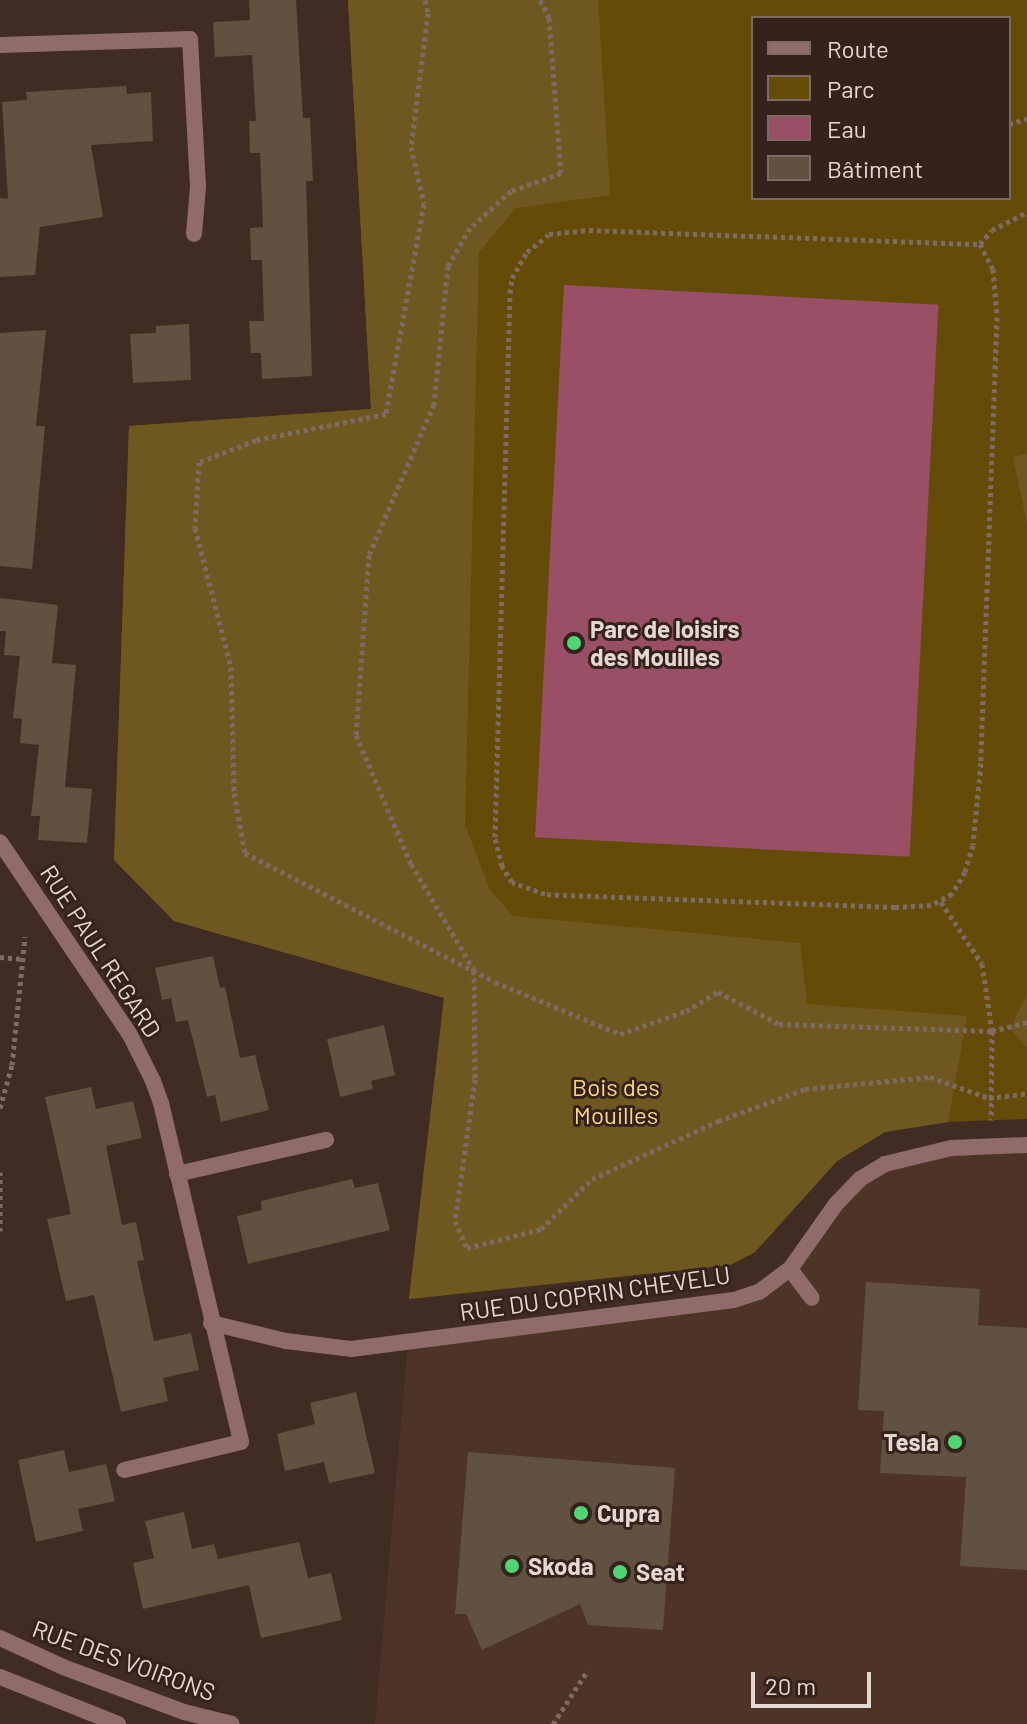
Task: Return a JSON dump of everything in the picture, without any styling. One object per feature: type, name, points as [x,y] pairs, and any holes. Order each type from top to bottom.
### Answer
[{"type":"street","points":[[0,45],[190,39],[198,187],[194,234]]},
{"type":"street","name":"RUE PAUL REGARD","points":[[0,842],[141,1053],[161,1103],[241,1442],[124,1470]]},
{"type":"street","points":[[177,1174],[326,1140]]},
{"type":"street","name":"RUE DU COPRIN CHEVELU","points":[[211,1323],[320,1347],[351,1349],[734,1300],[759,1292],[790,1269],[836,1204],[860,1179],[885,1164],[951,1148],[1027,1145]]},
{"type":"street","points":[[790,1269],[812,1298]]},
{"type":"street","name":"RUE DES VOIRONS","points":[[0,1638],[76,1672],[184,1712],[232,1724]]},
{"type":"street","points":[[0,1677],[118,1724]]},
{"type":"path","points":[[425,0],[428,13],[411,147],[424,204],[386,414],[256,440],[199,462],[195,528],[231,667],[234,793],[245,853],[474,970],[620,1034],[686,1011],[718,992],[779,1024],[992,1031],[1027,1022]]},
{"type":"path","points":[[540,0],[549,18],[561,173],[511,191],[470,228],[448,266],[434,404],[369,555],[356,735],[411,864],[474,970],[475,1079],[455,1221],[467,1248],[541,1229],[592,1179],[718,1121],[805,1089],[930,1077],[989,1098],[1027,1093]]},
{"type":"path","points":[[980,244],[992,230],[1027,212]]},
{"type":"path","points":[[565,231],[980,244],[993,269],[997,317],[981,763],[969,861],[960,882],[941,902],[895,907],[545,894],[520,887],[507,875],[495,837],[510,293],[512,278],[527,252],[539,240],[565,231]]},
{"type":"path","points":[[941,902],[982,964],[992,1031],[989,1098],[994,1146]]},
{"type":"path","points":[[0,1108],[12,1065],[25,937]]},
{"type":"path","points":[[0,957],[23,959]]},
{"type":"path","points":[[0,1172],[0,1231]]},
{"type":"path","points":[[553,1724],[588,1670]]},
{"type":"shaded area","points":[[1027,1145],[1027,1724],[375,1724],[408,1342],[746,1296],[807,1244],[885,1164]]},
{"type":"green space","name":"Parc de loisirs des Mouilles","points":[[348,0],[1027,0],[1027,1119],[948,1122],[885,1132],[837,1161],[755,1252],[730,1265],[409,1299],[444,998],[174,921],[114,860],[129,426],[371,409]]},
{"type":"green space","name":"Bois des Mouilles","points":[[348,0],[598,0],[610,195],[516,208],[479,252],[465,825],[490,890],[513,916],[800,943],[807,1004],[967,1016],[948,1122],[885,1132],[837,1161],[755,1252],[730,1265],[409,1299],[444,998],[174,921],[114,860],[129,426],[371,409]]},
{"type":"green space","points":[[1027,454],[1027,524],[1013,457]]},
{"type":"green space","points":[[1027,994],[1027,1048],[1010,1029]]},
{"type":"water","points":[[564,285],[938,305],[910,857],[535,837]]},
{"type":"building","points":[[249,0],[296,0],[303,118],[310,118],[313,181],[306,181],[312,376],[262,379],[261,353],[251,353],[249,321],[264,321],[262,260],[251,260],[250,228],[263,227],[260,153],[250,153],[249,121],[256,121],[252,55],[215,57],[213,22],[250,20]]},
{"type":"building","points":[[126,86],[127,94],[151,92],[153,141],[91,145],[103,217],[40,227],[35,275],[0,277],[0,198],[8,199],[2,102],[27,100],[26,92]]},
{"type":"building","points":[[189,324],[191,380],[133,383],[130,334],[156,333],[156,326]]},
{"type":"building","points":[[46,330],[36,426],[45,426],[32,569],[0,566],[0,333]]},
{"type":"building","points":[[0,598],[58,605],[52,663],[76,665],[65,787],[92,789],[87,843],[38,840],[40,816],[31,816],[39,745],[20,743],[22,719],[13,718],[20,656],[4,655],[6,631],[0,631]]},
{"type":"building","points":[[213,956],[220,988],[225,987],[240,1058],[255,1055],[269,1110],[221,1122],[215,1095],[207,1097],[188,1020],[176,1022],[171,998],[162,1000],[155,968]]},
{"type":"building","points":[[384,1025],[395,1075],[371,1081],[373,1089],[340,1097],[327,1039]]},
{"type":"building","points":[[91,1087],[96,1109],[133,1101],[142,1138],[106,1146],[122,1225],[136,1222],[144,1260],[137,1261],[154,1341],[191,1333],[199,1370],[163,1378],[168,1401],[121,1412],[94,1295],[66,1301],[47,1219],[71,1214],[45,1097]]},
{"type":"building","points":[[352,1179],[355,1188],[378,1183],[390,1230],[248,1264],[237,1216],[262,1210],[261,1201]]},
{"type":"building","name":"Tesla","points":[[866,1282],[980,1289],[978,1325],[1027,1328],[1027,1570],[960,1566],[966,1477],[880,1473],[884,1411],[858,1410]]},
{"type":"building","points":[[356,1392],[375,1473],[329,1483],[324,1462],[285,1471],[277,1434],[315,1424],[310,1403]]},
{"type":"building","points":[[64,1450],[69,1472],[106,1464],[115,1501],[78,1509],[83,1531],[36,1542],[18,1460]]},
{"type":"building","points":[[468,1452],[675,1468],[663,1630],[588,1625],[580,1604],[482,1650],[466,1614],[455,1614]]},
{"type":"building","points":[[184,1512],[192,1549],[214,1544],[218,1559],[299,1542],[308,1578],[331,1573],[342,1620],[261,1638],[249,1585],[143,1609],[133,1563],[154,1558],[145,1521]]},
{"type":"place","name":"Parc de loisirs des Mouilles","points":[[574,643]]},
{"type":"place","name":"Tesla","points":[[955,1442]]},
{"type":"place","name":"Cupra","points":[[581,1513]]},
{"type":"place","name":"Skoda","points":[[512,1566]]},
{"type":"place","name":"Seat","points":[[620,1572]]}]
